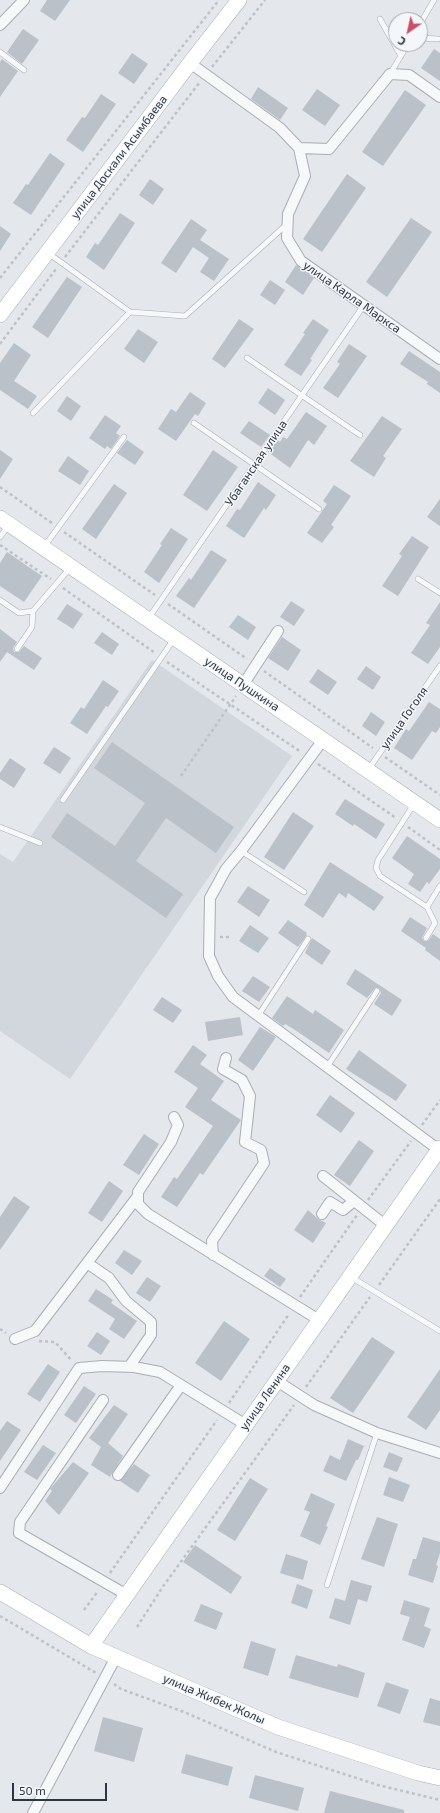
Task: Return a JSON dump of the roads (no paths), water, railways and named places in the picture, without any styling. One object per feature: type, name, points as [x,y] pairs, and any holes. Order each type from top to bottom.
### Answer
[{"type":"street","points":[[0,25],[24,0]]},
{"type":"street","name":"улица Доскали Асымбаева","points":[[0,315],[239,0]]},
{"type":"street","points":[[190,63],[280,128],[300,148],[329,149],[390,74],[410,75],[440,97]]},
{"type":"street","name":"улица Карла Маркса","points":[[300,148],[305,176],[288,214],[287,238],[301,261],[440,359]]},
{"type":"street","name":"улица Пушкина","points":[[4,522],[440,820]]},
{"type":"street","points":[[243,685],[278,631]]},
{"type":"street","points":[[323,740],[226,869],[210,898],[209,956],[218,976],[233,997],[416,1133],[440,1149]]},
{"type":"street","points":[[213,1255],[212,1241],[264,1163],[261,1150],[245,1142],[250,1096],[242,1080],[223,1068],[226,1058]]},
{"type":"street","points":[[174,1117],[178,1125],[171,1142],[138,1192],[138,1204],[148,1214],[320,1320]]},
{"type":"street","name":"улица Ленина","points":[[91,1646],[440,1149]]},
{"type":"street","points":[[323,1176],[386,1226]]},
{"type":"street","points":[[15,1339],[35,1331],[138,1196]]},
{"type":"street","points":[[322,1214],[330,1202],[344,1210],[354,1201]]},
{"type":"street","points":[[87,1263],[109,1278],[126,1301],[151,1322],[151,1335],[129,1367]]},
{"type":"street","points":[[0,1488],[79,1368],[102,1366],[129,1367],[160,1372],[246,1425]]},
{"type":"street","points":[[277,1381],[314,1405],[377,1433],[440,1453]]},
{"type":"street","points":[[118,1475],[181,1385]]},
{"type":"street","points":[[103,1400],[20,1522],[19,1533],[127,1595]]},
{"type":"street","name":"улица Жибек Жолы","points":[[0,1592],[91,1646],[278,1727],[418,1773],[440,1778]]},
{"type":"street","points":[[33,1813],[116,1657]]},
{"type":"lane","points":[[427,12],[434,0]]},
{"type":"lane","points":[[380,19],[401,56]]},
{"type":"lane","points":[[428,38],[438,39]]},
{"type":"lane","points":[[0,52],[24,70]]},
{"type":"lane","points":[[390,74],[403,52]]},
{"type":"lane","points":[[48,253],[130,312],[185,316],[287,224]]},
{"type":"lane","name":"Убаганская улица","points":[[148,620],[364,305]]},
{"type":"lane","points":[[33,413],[130,312]]},
{"type":"lane","points":[[247,358],[360,435]]},
{"type":"lane","points":[[194,422],[319,508]]},
{"type":"lane","points":[[43,548],[124,437]]},
{"type":"lane","points":[[0,537],[4,522]]},
{"type":"lane","points":[[0,600],[19,614],[33,611],[71,567]]},
{"type":"lane","points":[[418,579],[440,593]]},
{"type":"lane","points":[[17,649],[32,627],[33,611]]},
{"type":"lane","points":[[63,800],[175,638]]},
{"type":"lane","name":"улица Гоголя","points":[[367,771],[440,666]]},
{"type":"lane","points":[[415,803],[378,860],[376,868],[380,876],[427,907],[436,923],[426,938]]},
{"type":"lane","points":[[0,828],[40,843]]},
{"type":"lane","points":[[241,851],[304,892]]},
{"type":"lane","points":[[427,907],[440,886]]},
{"type":"lane","points":[[258,1016],[308,939]]},
{"type":"lane","points":[[327,1067],[377,991]]},
{"type":"lane","points":[[350,1277],[440,1331]]},
{"type":"lane","points":[[327,1585],[377,1433]]}]
